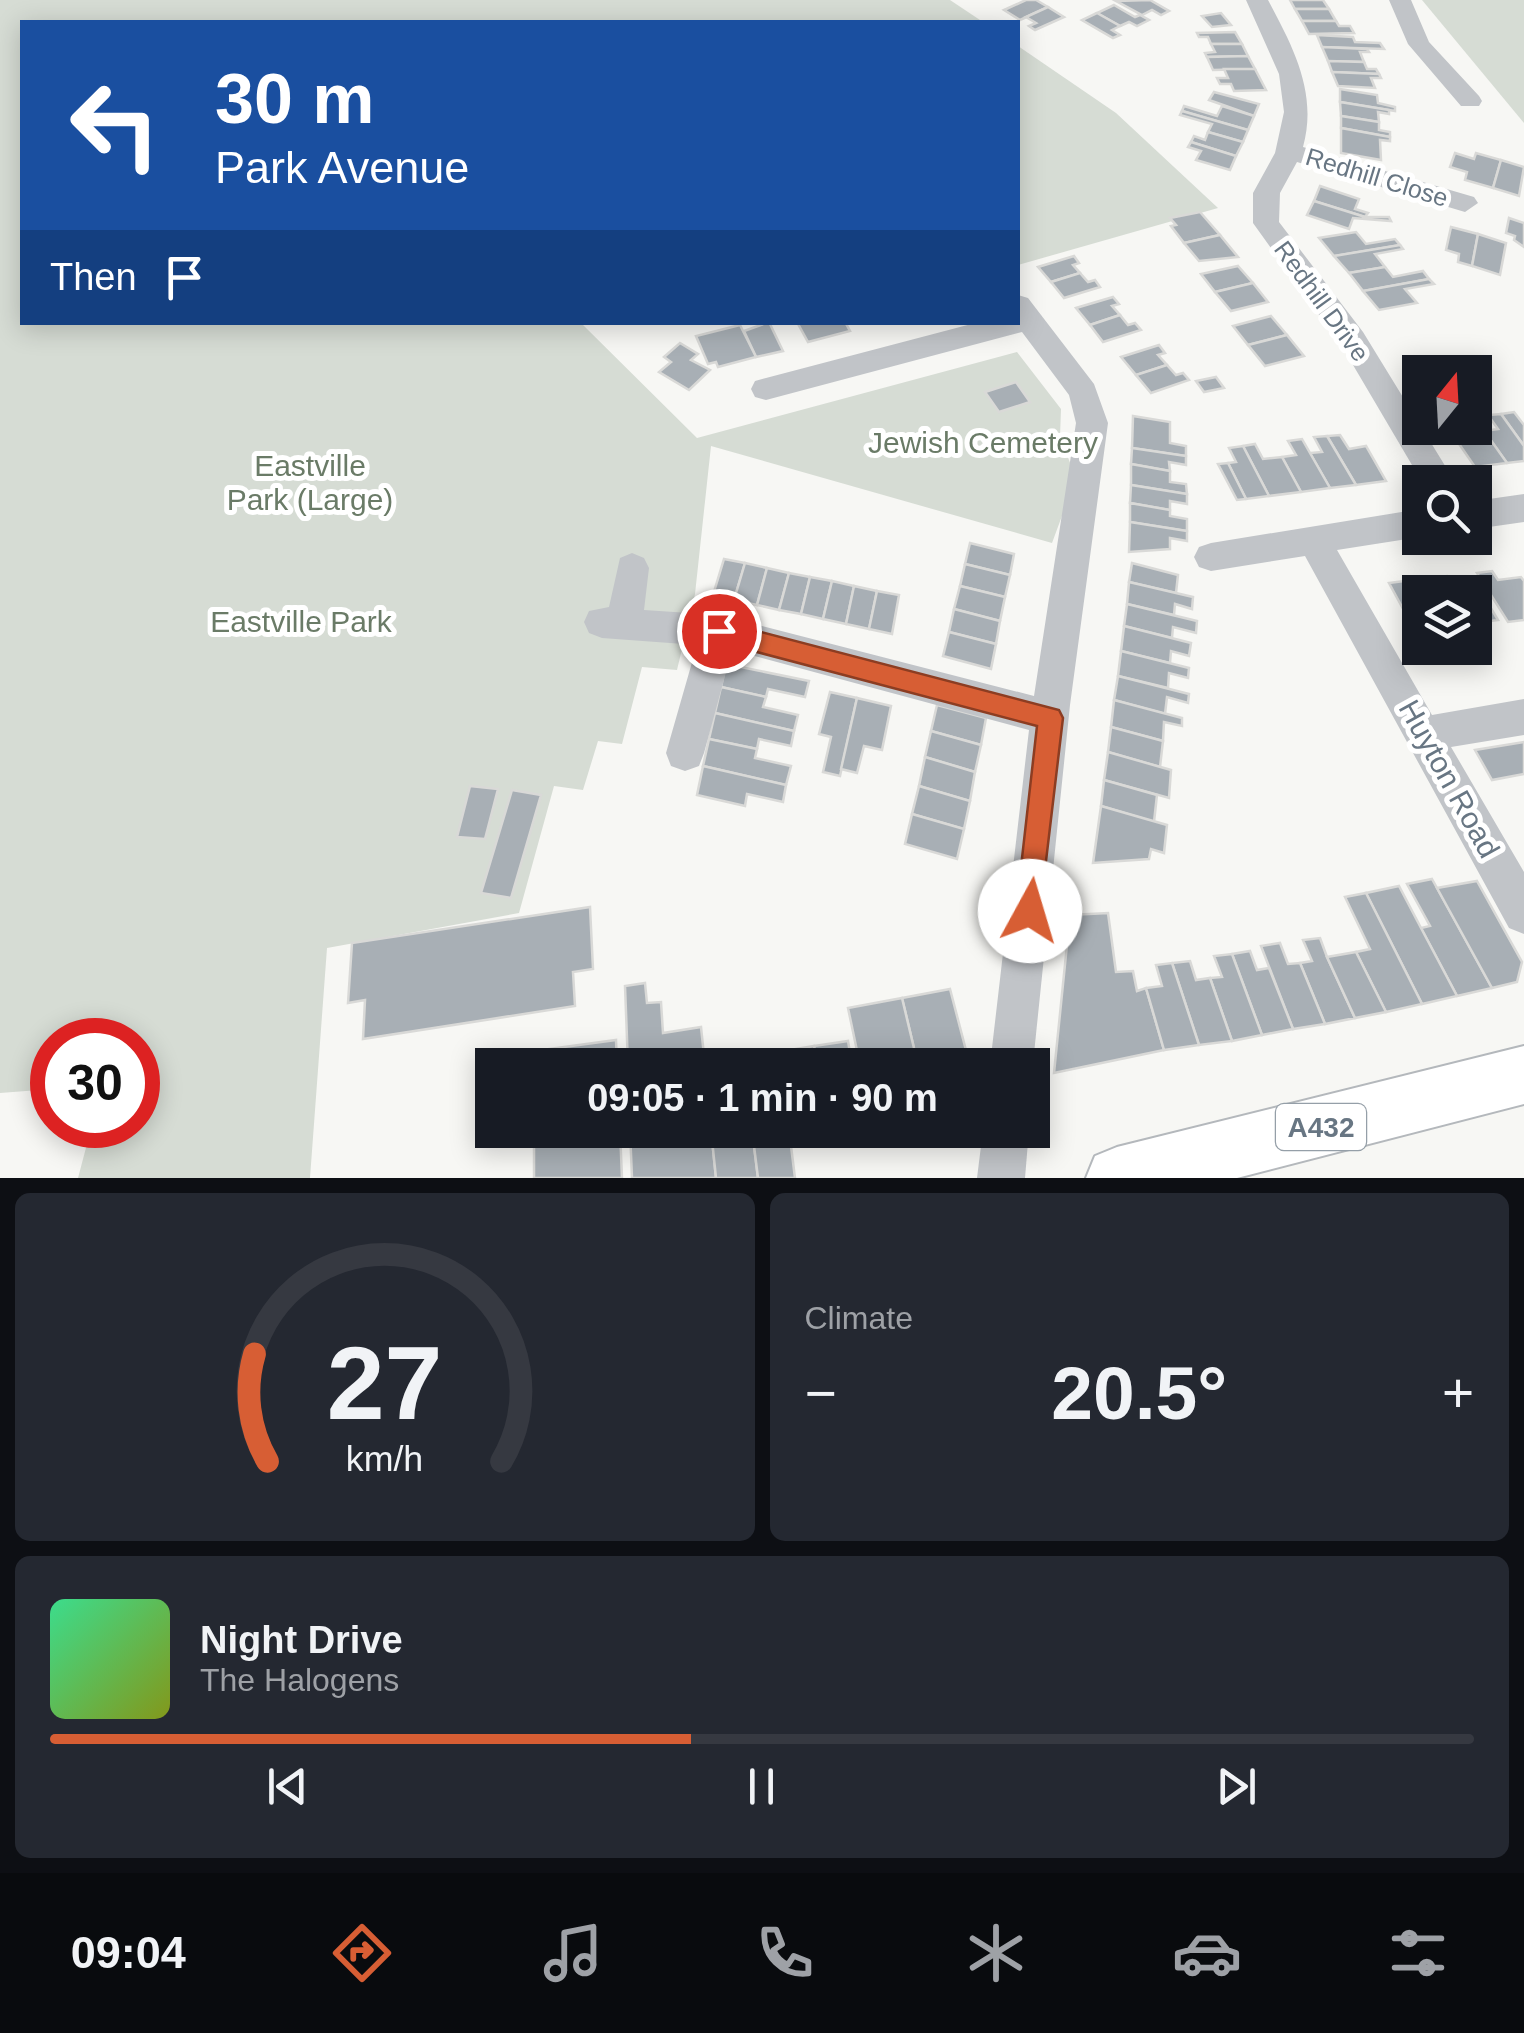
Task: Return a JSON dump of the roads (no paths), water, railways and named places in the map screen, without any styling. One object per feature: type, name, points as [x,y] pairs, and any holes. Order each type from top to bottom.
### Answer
[{"type":"main road","name":"A432","points":[[1117,1178],[1524,1075]]},
{"type":"street","name":"Redhill Drive","points":[[1257,0],[1292,67],[1298,100],[1289,151],[1262,200],[1266,223],[1354,340],[1429,465]]},
{"type":"street","points":[[1400,0],[1419,44],[1470,101]]},
{"type":"street","name":"Redhill Close","points":[[1289,151],[1465,204]]},
{"type":"street","points":[[1015,1048],[1050,718],[1092,422],[1082,392],[1024,313]]},
{"type":"street","points":[[766,389],[983,325]]},
{"type":"street","points":[[1492,512],[1524,508]]},
{"type":"street","points":[[1211,557],[1402,526]]},
{"type":"street","name":"Huyton Road","points":[[1314,540],[1524,912]]},
{"type":"street","points":[[632,568],[614,622],[719,631],[1050,718]]},
{"type":"street","points":[[685,754],[719,631]]},
{"type":"street","points":[[1423,734],[1524,716]]},
{"type":"street","points":[[1001,1178],[1004,1148]]},
{"type":"park label","name":"Jewish Cemetery","points":[[983,443]]},
{"type":"park label","name":"Eastville Park (Large)","points":[[310,483]]},
{"type":"park label","name":"Eastville Park","points":[[301,622]]}]
